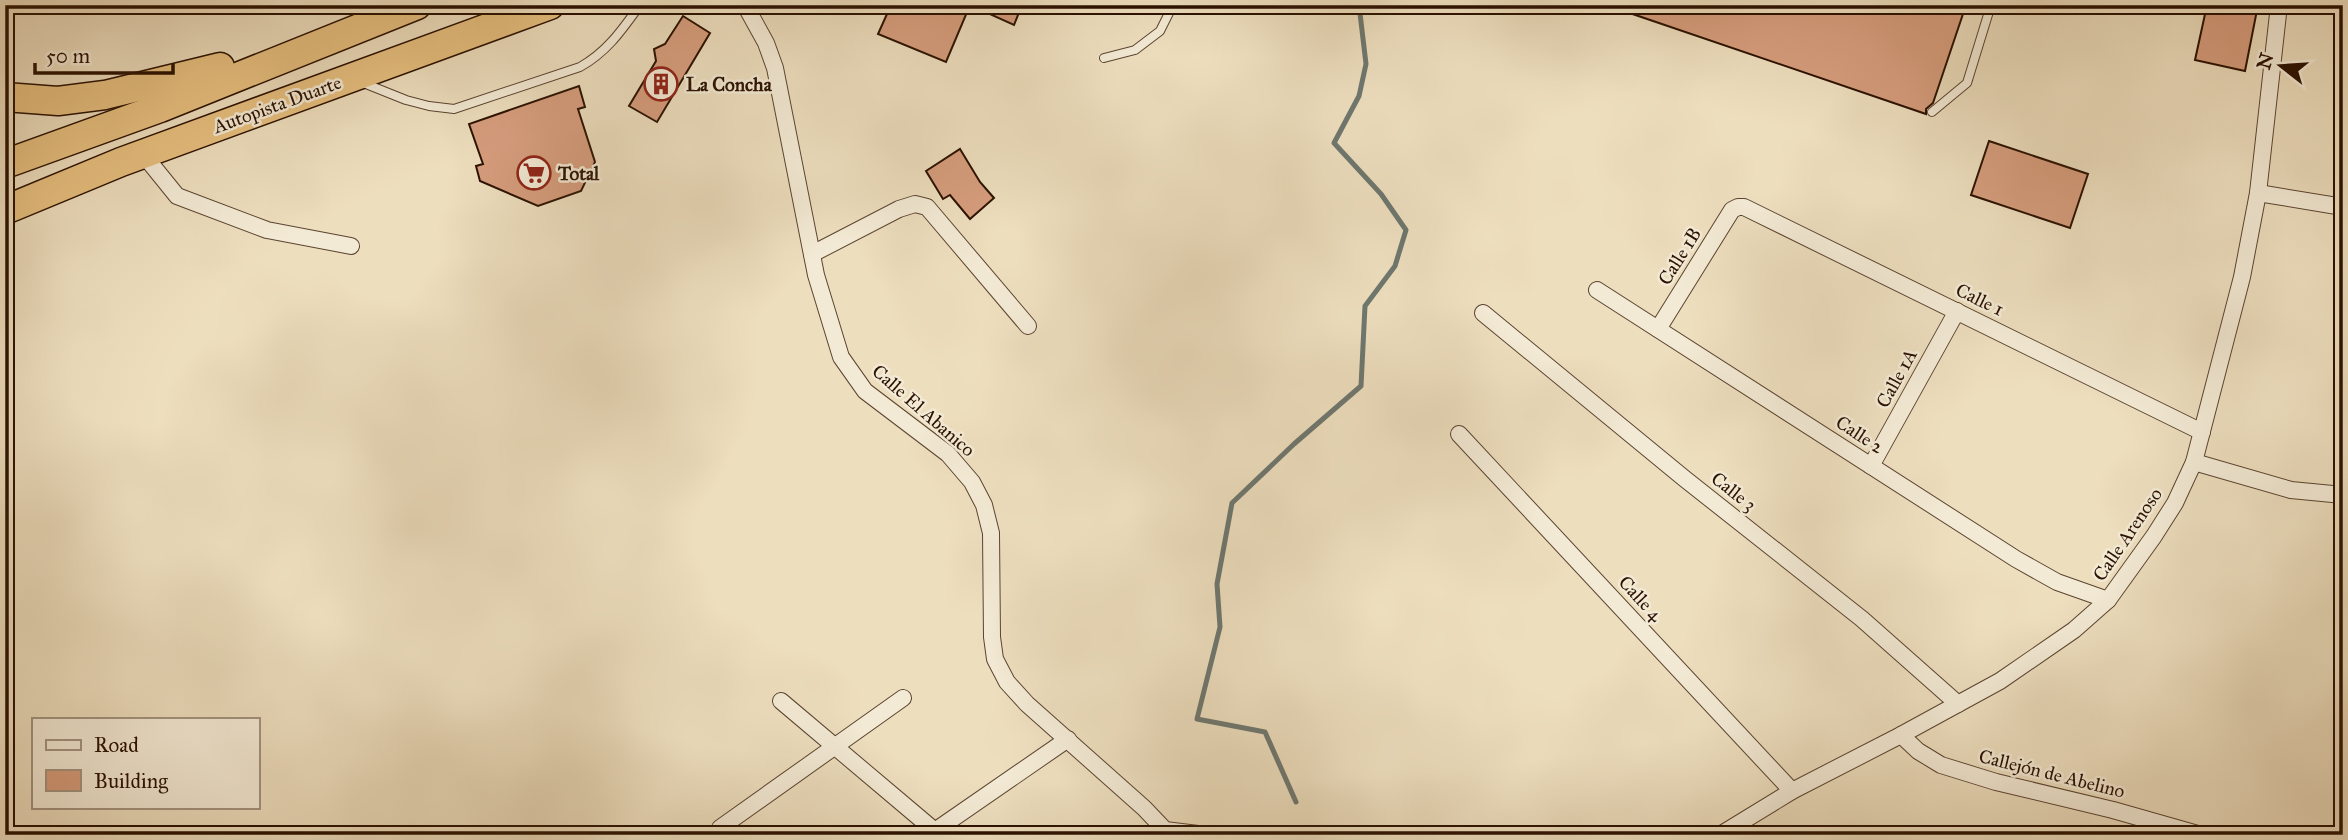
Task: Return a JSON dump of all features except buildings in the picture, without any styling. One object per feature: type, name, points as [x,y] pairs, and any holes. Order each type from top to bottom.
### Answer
[{"type":"highway","name":"Autopista Duarte","points":[[5,164],[160,108],[416,5]]},
{"type":"highway","name":"Autopista Duarte","points":[[5,210],[143,154],[550,5]]},
{"type":"highway","points":[[5,97],[58,101],[105,95],[205,73],[290,44],[384,18]]},
{"type":"street","name":"Calle El Abanico","points":[[745,5],[766,43],[775,68],[816,275],[841,357],[865,391],[948,454],[972,482],[984,505],[991,533],[992,637],[995,659],[1007,682],[1027,704],[1144,808],[1161,832],[1206,835]]},
{"type":"street","name":"Calle Arenoso","points":[[1720,835],[1792,791],[2000,681],[2074,630],[2108,600],[2168,514],[2193,461],[2242,277],[2258,193],[2279,5]]},
{"type":"street","points":[[143,154],[177,196],[267,230],[351,246]]},
{"type":"street","points":[[2258,193],[2343,207]]},
{"type":"street","points":[[812,254],[899,209],[915,204],[927,207],[1028,326]]},
{"type":"street","name":"Calle 1","points":[[1738,207],[1744,207],[2202,432]]},
{"type":"street","name":"Calle 1B","points":[[1658,329],[1732,210],[1738,207]]},
{"type":"street","name":"Calle 2","points":[[1597,290],[2026,565],[2057,582],[2108,600]]},
{"type":"street","name":"Calle 1A","points":[[1871,466],[1957,311]]},
{"type":"street","name":"Calle 3","points":[[1483,313],[1685,479],[1862,619],[1958,704]]},
{"type":"street","name":"Calle 4","points":[[1459,434],[1792,791]]},
{"type":"street","points":[[2193,461],[2291,490],[2343,495]]},
{"type":"street","points":[[720,828],[903,698]]},
{"type":"street","points":[[780,701],[932,833],[1068,739]]},
{"type":"street","name":"Callejón de Abelino","points":[[1901,735],[1918,751],[1941,765],[1996,782],[2113,810],[2201,835]]},
{"type":"lane","points":[[349,78],[406,100],[454,109],[580,67],[597,57],[612,43],[640,5]]},
{"type":"lane","points":[[1104,58],[1135,50],[1160,31],[1173,5]]},
{"type":"lane","points":[[1932,112],[1967,83],[1991,5]]},
{"type":"waterway","points":[[1296,802],[1265,732],[1197,719],[1220,627],[1217,584],[1232,503],[1361,386],[1365,306],[1395,266],[1406,230],[1381,194],[1334,143],[1359,96],[1366,64],[1359,5]]},
{"type":"place","name":"La Concha","points":[[661,84]]},
{"type":"place","name":"Total","points":[[534,173]]}]
